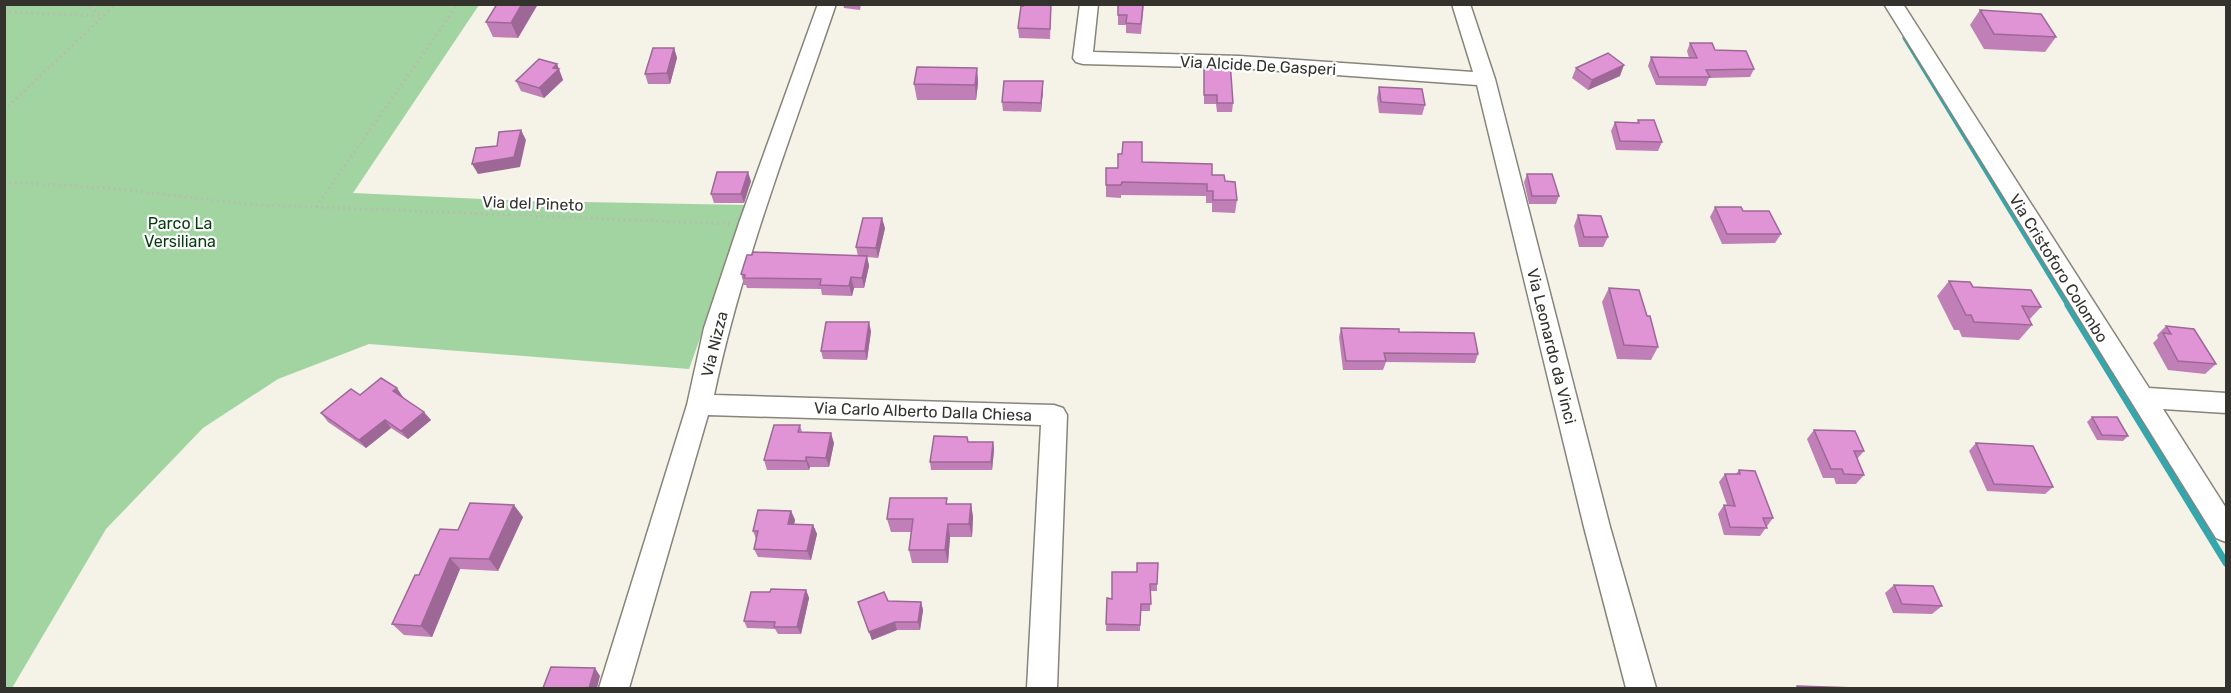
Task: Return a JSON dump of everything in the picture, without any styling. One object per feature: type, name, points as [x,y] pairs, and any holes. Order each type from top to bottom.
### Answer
[{"type":"street","name":"Via Nizza","points":[[614,688],[699,405],[716,328],[750,223],[827,4]]},
{"type":"street","name":"Via Alcide De Gasperi","points":[[1089,4],[1083,58],[1239,62],[1485,79]]},
{"type":"street","name":"Via Leonardo da Vinci","points":[[1461,4],[1485,79],[1597,527],[1641,688]]},
{"type":"street","name":"Via Cristoforo Colombo","points":[[1893,4],[2226,530]]},
{"type":"street","points":[[2141,397],[2226,403]]},
{"type":"street","name":"Via Carlo Alberto Dalla Chiesa","points":[[699,405],[1054,415],[1042,688]]},
{"type":"path","points":[[85,4],[102,16]]},
{"type":"path","points":[[4,110],[116,4]]},
{"type":"path","points":[[316,207],[458,4]]},
{"type":"path","points":[[4,12],[102,16]]},
{"type":"path","name":"Via del Pineto","points":[[4,182],[108,188],[255,205],[750,223]]},
{"type":"green space","name":"Parco La Versiliana","points":[[4,5],[479,5],[353,193],[529,201],[748,205],[689,369],[369,344],[278,379],[203,428],[106,529],[12,688],[5,688]]},
{"type":"building","points":[[497,4],[522,4],[511,23],[486,22]]},
{"type":"building","points":[[1023,4],[1051,4],[1050,29],[1018,28]]},
{"type":"building","points":[[1118,4],[1143,4],[1141,24],[1126,23],[1127,15],[1118,15]]},
{"type":"building","points":[[1980,10],[2041,14],[2056,37],[1994,34]]},
{"type":"building","points":[[1690,43],[1712,43],[1715,50],[1746,51],[1754,69],[1706,70],[1710,77],[1659,77],[1651,57],[1697,58]]},
{"type":"building","points":[[653,48],[674,48],[667,73],[645,74]]},
{"type":"building","points":[[1608,53],[1624,65],[1592,80],[1576,68]]},
{"type":"building","points":[[539,59],[557,64],[553,68],[559,69],[539,88],[516,81]]},
{"type":"building","points":[[1216,60],[1230,61],[1233,103],[1217,103],[1217,95],[1204,95],[1204,67],[1216,68]]},
{"type":"building","points":[[917,67],[977,68],[975,85],[914,84]]},
{"type":"building","points":[[1004,81],[1043,81],[1041,103],[1002,102]]},
{"type":"building","points":[[1379,87],[1422,89],[1425,105],[1381,102]]},
{"type":"building","points":[[1638,120],[1654,120],[1662,142],[1620,141],[1615,122],[1639,123]]},
{"type":"building","points":[[521,130],[514,157],[472,164],[476,148],[497,146],[499,132]]},
{"type":"building","points":[[1123,142],[1142,142],[1142,162],[1212,164],[1212,175],[1224,175],[1225,181],[1235,182],[1237,200],[1213,200],[1213,191],[1207,191],[1207,184],[1122,182],[1121,185],[1106,185],[1106,168],[1118,168],[1118,154],[1122,154]]},
{"type":"building","points":[[717,172],[748,172],[741,194],[711,194]]},
{"type":"building","points":[[1527,174],[1552,174],[1559,196],[1532,196]]},
{"type":"building","points":[[1715,207],[1741,207],[1743,211],[1769,211],[1781,234],[1727,234]]},
{"type":"building","points":[[1578,215],[1601,216],[1608,237],[1584,237]]},
{"type":"building","points":[[863,218],[882,218],[876,248],[856,247]]},
{"type":"building","points":[[753,252],[867,256],[862,278],[851,277],[849,286],[820,285],[821,279],[744,278],[745,275],[741,274],[747,255],[752,255]]},
{"type":"building","points":[[1949,281],[1970,282],[1973,287],[2031,290],[2041,307],[2022,306],[2032,325],[1974,322],[1971,315],[1966,315]]},
{"type":"building","points":[[1609,288],[1639,290],[1647,316],[1650,316],[1658,347],[1624,345]]},
{"type":"building","points":[[826,322],[869,322],[865,351],[821,351]]},
{"type":"building","points":[[2166,326],[2194,329],[2216,364],[2178,361],[2163,333],[2171,334]]},
{"type":"building","points":[[1341,328],[1399,329],[1399,332],[1474,333],[1478,354],[1384,353],[1386,361],[1346,361]]},
{"type":"building","points":[[381,378],[397,388],[393,391],[424,412],[401,431],[385,420],[359,440],[321,413],[351,389],[360,395]]},
{"type":"building","points":[[2092,417],[2117,417],[2128,436],[2102,435]]},
{"type":"building","points":[[774,425],[800,425],[798,432],[831,433],[826,458],[806,457],[806,461],[764,460]]},
{"type":"building","points":[[1814,430],[1855,431],[1864,451],[1854,451],[1864,475],[1844,474],[1842,469],[1831,469]]},
{"type":"building","points":[[934,436],[967,437],[968,442],[993,442],[991,462],[930,462]]},
{"type":"building","points":[[1976,443],[2033,446],[2053,487],[1994,484]]},
{"type":"building","points":[[1739,470],[1755,471],[1773,518],[1763,518],[1767,528],[1730,527],[1724,505],[1735,506],[1725,474],[1740,474]]},
{"type":"building","points":[[890,498],[947,498],[946,504],[971,504],[969,524],[948,524],[945,550],[909,550],[913,519],[887,519]]},
{"type":"building","points":[[470,503],[514,505],[489,559],[450,558],[421,626],[392,624],[415,575],[419,575],[440,529],[458,530]]},
{"type":"building","points":[[758,510],[791,511],[788,524],[813,525],[807,551],[754,549],[758,531],[753,531]]},
{"type":"building","points":[[1137,563],[1158,563],[1157,584],[1150,584],[1151,604],[1141,604],[1140,625],[1106,624],[1107,598],[1112,599],[1112,572],[1137,572]]},
{"type":"building","points":[[1894,585],[1933,586],[1942,606],[1902,604]]},
{"type":"building","points":[[771,589],[806,590],[797,627],[774,627],[775,622],[744,621],[751,592],[770,592]]},
{"type":"building","points":[[884,592],[888,601],[921,602],[918,622],[895,622],[869,632],[858,602]]},
{"type":"building","points":[[551,667],[595,668],[589,688],[543,688]]},
{"type":"building","points":[[1797,686],[1856,688],[1797,688]]},
{"type":"waterway","points":[[1905,38],[2069,307]]},
{"type":"waterway","points":[[2068,305],[2226,563]]}]
